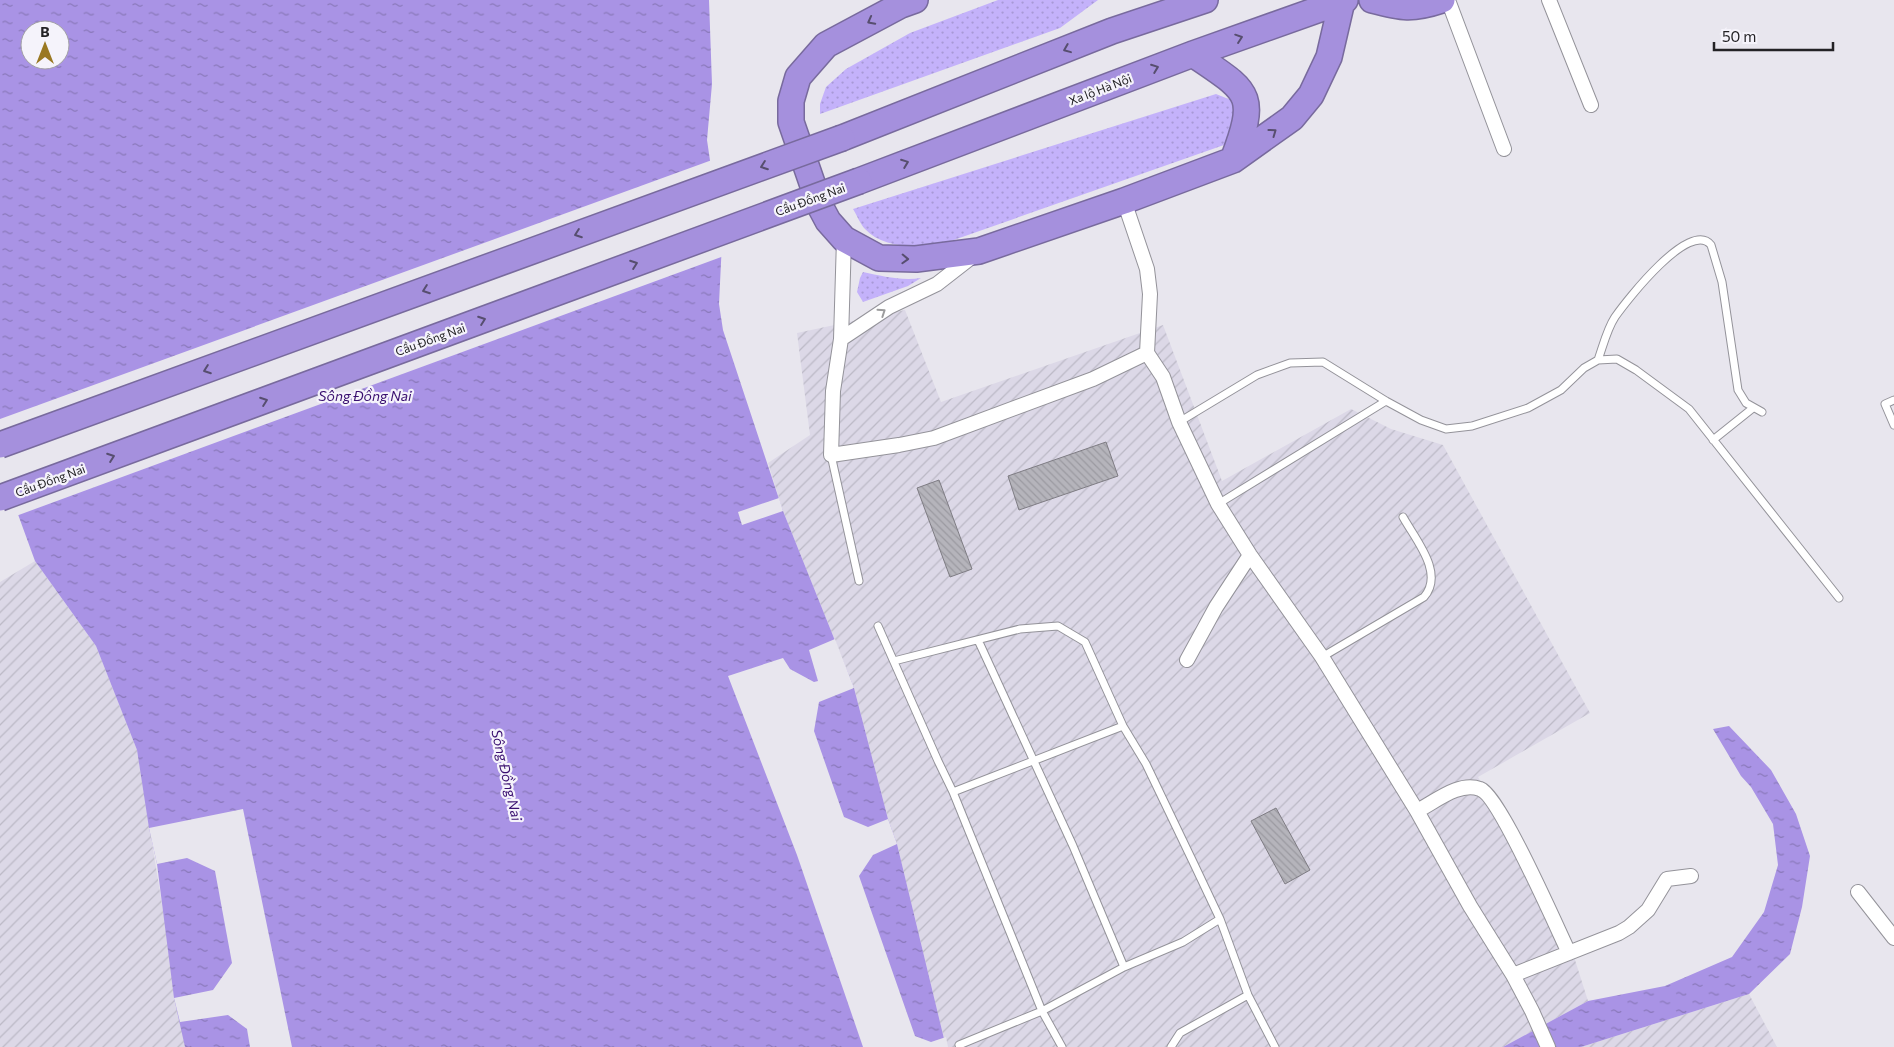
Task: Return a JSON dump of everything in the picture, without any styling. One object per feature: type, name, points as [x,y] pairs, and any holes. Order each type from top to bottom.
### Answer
[{"type":"highway","points":[[915,0],[901,5],[826,45],[798,77],[791,101],[791,122],[820,206],[828,221],[844,239],[879,258],[916,259],[979,251],[1233,160],[1292,118],[1311,95],[1329,58],[1344,1]]},
{"type":"highway","points":[[0,445],[842,138],[1112,32],[1205,0]]},
{"type":"highway","points":[[1372,0],[1397,7],[1410,8],[1442,0]]},
{"type":"highway","name":"Xa lộ Hà Nội","points":[[859,181],[1193,54],[1344,1]]},
{"type":"highway","points":[[1112,32],[1149,3]]},
{"type":"highway","points":[[1193,54],[1234,82],[1246,97],[1248,114],[1233,160]]},
{"type":"highway","name":"Cầu Đồng Nai","points":[[0,498],[859,181]]},
{"type":"street","points":[[1448,0],[1504,149]]},
{"type":"street","points":[[1549,0],[1590,105]]},
{"type":"street","points":[[1124,200],[1147,269],[1150,294],[1147,353],[1163,377],[1179,422],[1218,504],[1250,555],[1322,657],[1417,812],[1470,906],[1513,975],[1548,1047]]},
{"type":"street","points":[[844,239],[841,339],[833,391],[831,455],[934,438],[1093,379],[1147,353]]},
{"type":"street","points":[[841,339],[889,307],[937,284],[979,251]]},
{"type":"street","points":[[1187,660],[1216,607],[1250,555]]},
{"type":"street","points":[[1417,812],[1457,789],[1473,787],[1486,792],[1503,816],[1569,953]]},
{"type":"street","points":[[1513,975],[1630,927],[1648,910],[1668,879],[1691,876]]},
{"type":"street","points":[[1858,892],[1894,938]]},
{"type":"lane","points":[[1598,360],[1614,318],[1667,257],[1694,240],[1708,241],[1711,245],[1722,282],[1738,390],[1746,403],[1762,412]]},
{"type":"lane","points":[[1179,422],[1257,375],[1290,363],[1322,362],[1386,402],[1421,420],[1446,429],[1472,426],[1536,404],[1561,390],[1584,368],[1598,360],[1617,359],[1636,370],[1689,409],[1839,598]]},
{"type":"lane","points":[[1894,400],[1885,404],[1894,425]]},
{"type":"lane","points":[[1218,504],[1386,402]]},
{"type":"lane","points":[[1714,440],[1754,408]]},
{"type":"lane","points":[[831,455],[859,581]]},
{"type":"lane","points":[[1322,657],[1424,597],[1430,590],[1430,564],[1403,517]]},
{"type":"lane","points":[[878,626],[953,792],[1042,1011],[1062,1047]]},
{"type":"lane","points":[[894,661],[1020,630],[1058,626],[1085,642],[1123,726],[1150,772],[1220,919],[1248,995],[1275,1047]]},
{"type":"lane","points":[[978,640],[1073,846],[1124,967]]},
{"type":"lane","points":[[953,792],[1123,726]]},
{"type":"lane","points":[[959,1045],[1042,1011],[1124,967],[1184,942],[1220,919]]},
{"type":"lane","points":[[1171,1047],[1180,1033],[1248,995]]},
{"type":"shaded area","points":[[998,0],[1098,0],[1060,28],[820,114],[820,104],[826,87],[846,69],[910,33]]},
{"type":"shaded area","points":[[1216,94],[1231,100],[1236,109],[1234,136],[1224,145],[948,242],[905,246],[883,241],[865,229],[853,209]]},
{"type":"shaded area","points":[[863,272],[899,278],[921,278],[908,286],[863,302],[857,292]]},
{"type":"shaded area","points":[[905,310],[941,402],[1163,325],[1222,481],[1351,409],[1391,429],[1443,445],[1590,713],[1478,777],[1575,960],[1588,1001],[1503,1047],[946,1047],[897,844],[888,819],[854,688],[783,511],[768,463],[810,435],[797,333]]},
{"type":"shaded area","points":[[35,561],[96,646],[137,750],[185,1047],[0,1047],[0,582]]},
{"type":"shaded area","points":[[1749,994],[1777,1047],[1581,1047]]},
{"type":"water","name":"Sông Đồng Nai","points":[[0,0],[709,0],[712,84],[707,140],[722,242],[719,304],[723,330],[783,511],[854,688],[888,819],[897,844],[946,1047],[185,1047],[174,998],[157,864],[149,828],[137,750],[96,646],[35,561],[0,465]]},
{"type":"water","points":[[1729,726],[1771,770],[1796,814],[1810,856],[1802,907],[1790,954],[1749,994],[1581,1047],[1503,1047],[1588,1001],[1665,986],[1732,957],[1764,912],[1778,865],[1773,824],[1713,729]]},
{"type":"pier","points":[[712,160],[725,241],[724,256],[16,516],[0,472],[0,419]]},
{"type":"pier","points":[[779,498],[783,511],[742,525],[738,512]]},
{"type":"pier","points":[[835,639],[854,688],[819,702],[814,731],[844,817],[868,827],[888,819],[897,844],[873,855],[859,876],[915,1036],[931,1042],[946,1037],[948,1047],[863,1047],[797,855],[728,676],[783,658],[790,669],[814,682],[818,681],[809,650]]},
{"type":"pier","points":[[243,809],[292,1047],[250,1047],[247,1029],[228,1015],[180,1022],[174,998],[213,990],[232,963],[215,871],[187,858],[157,864],[149,828]]},
{"type":"building","points":[[1106,442],[1118,476],[1019,510],[1008,476]]},
{"type":"building","points":[[939,480],[972,569],[950,577],[917,488]]},
{"type":"building","points":[[1276,808],[1310,870],[1285,884],[1251,821]]}]
